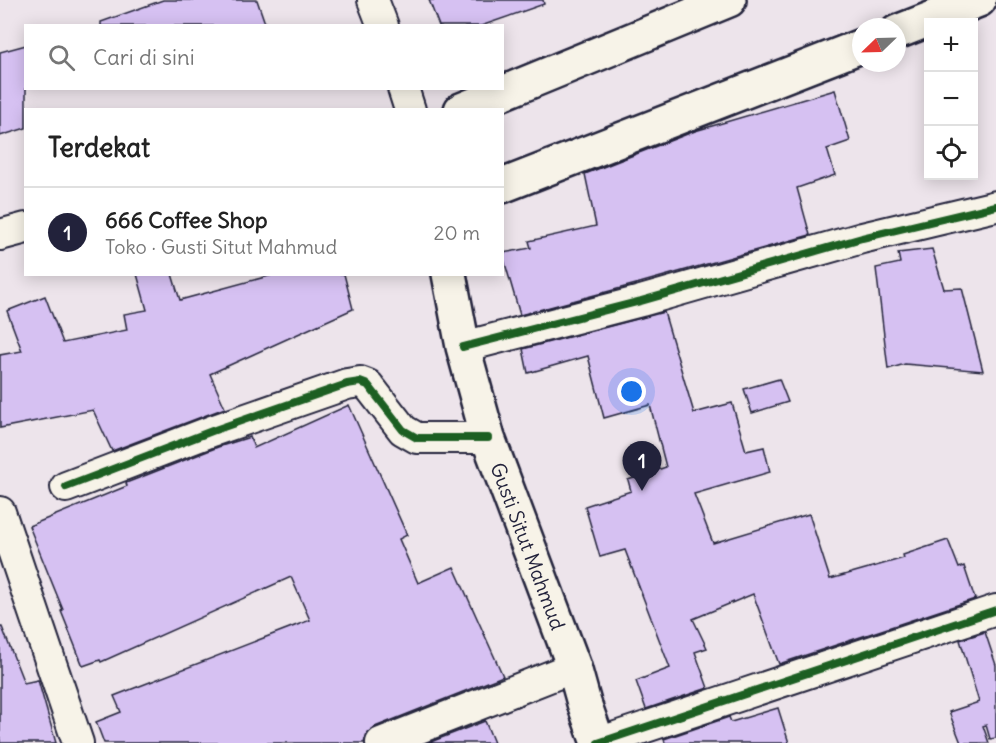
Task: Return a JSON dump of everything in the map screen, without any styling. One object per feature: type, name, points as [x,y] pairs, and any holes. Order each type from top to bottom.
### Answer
[{"type":"highway","points":[[467,108],[729,0]]},
{"type":"highway","points":[[906,28],[979,0]]},
{"type":"highway","points":[[504,185],[852,50]]},
{"type":"highway","name":"Gusti Situt Mahmud","points":[[449,276],[463,347],[488,438],[574,667],[598,743]]},
{"type":"street","points":[[373,0],[382,24]]},
{"type":"street","points":[[404,90],[409,108]]},
{"type":"street","points":[[463,347],[641,301],[862,238],[996,206]]},
{"type":"street","points":[[0,235],[24,229]]},
{"type":"street","points":[[66,487],[212,431],[347,384],[360,382],[368,385],[403,430],[417,438],[488,438]]},
{"type":"street","points":[[0,512],[78,743]]},
{"type":"street","points":[[598,743],[996,610]]},
{"type":"street","points":[[381,743],[574,667]]},
{"type":"building","points":[[163,0],[257,0],[265,24],[101,24],[101,22]]},
{"type":"building","points":[[429,0],[543,0],[544,4],[487,24],[438,24]]},
{"type":"building","points":[[24,46],[26,108],[24,108],[24,129],[0,136],[0,52]]},
{"type":"building","points":[[835,90],[850,141],[827,149],[835,175],[797,188],[810,235],[520,315],[504,253],[531,248],[529,241],[596,226],[585,174],[695,131]]},
{"type":"building","points":[[932,249],[944,289],[962,288],[983,371],[905,364],[888,369],[876,268],[900,263],[898,253]]},
{"type":"building","points":[[138,276],[173,276],[180,300],[269,276],[345,276],[353,309],[210,374],[225,408],[112,451],[93,410],[0,428],[0,355],[22,351],[7,311],[45,296],[63,343],[127,330],[124,314],[147,310]]},
{"type":"building","points":[[664,312],[694,413],[732,403],[746,451],[764,447],[770,472],[694,494],[713,543],[809,514],[830,579],[904,558],[903,555],[948,540],[959,568],[964,566],[975,599],[779,664],[753,594],[693,619],[707,648],[695,652],[708,688],[646,709],[636,681],[670,668],[625,550],[600,557],[585,506],[631,491],[628,480],[666,467],[650,405],[604,418],[588,356],[528,373],[523,349]]},
{"type":"building","points":[[779,379],[788,402],[752,413],[744,389]]},
{"type":"building","points":[[349,405],[407,535],[399,539],[418,583],[454,567],[503,676],[375,727],[367,733],[364,743],[104,743],[96,722],[121,712],[114,696],[310,620],[291,577],[101,662],[100,660],[83,666],[29,526],[127,486],[126,483],[218,447],[250,437],[254,448]]},
{"type":"building","points":[[0,627],[2,627],[24,683],[38,680],[56,743],[0,743]]},
{"type":"building","points":[[985,632],[996,665],[996,738],[990,739],[986,725],[983,726],[989,743],[961,743],[949,712],[979,702],[960,640]]},
{"type":"building","points":[[778,708],[789,743],[665,743],[664,739],[729,717],[731,722]]},
{"type":"building","points":[[485,721],[494,743],[428,743]]},
{"type":"cycle path","points":[[463,347],[641,301],[862,238],[996,206]]},
{"type":"cycle path","points":[[66,487],[212,431],[347,384],[360,382],[368,385],[403,430],[417,438],[488,438]]},
{"type":"cycle path","points":[[598,743],[996,610]]},
{"type":"place","name":"666 Coffee Shop","points":[[642,491]]}]
